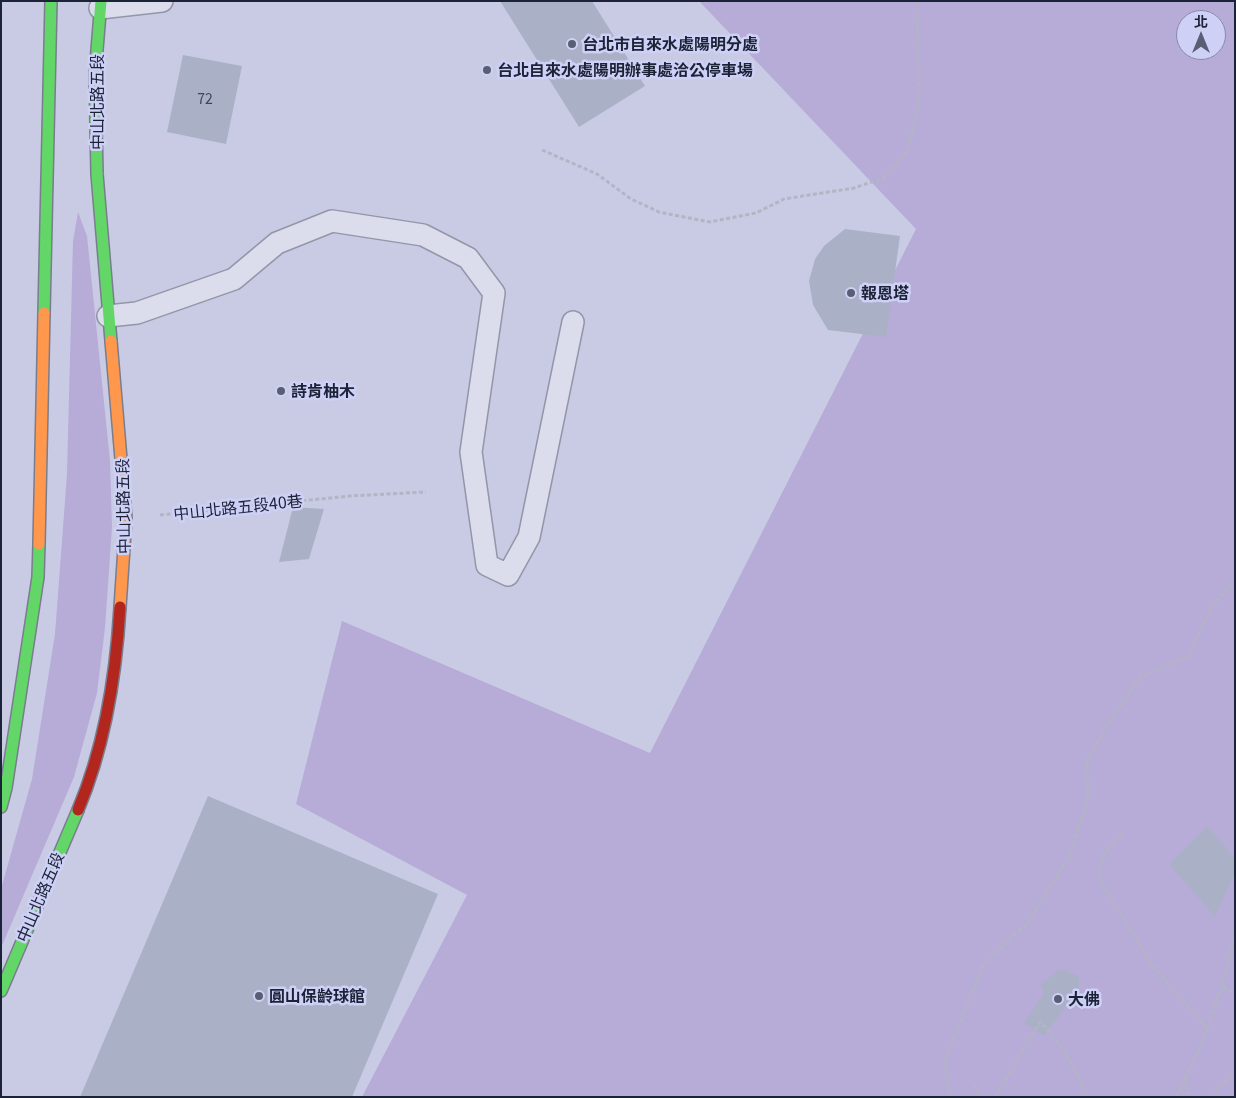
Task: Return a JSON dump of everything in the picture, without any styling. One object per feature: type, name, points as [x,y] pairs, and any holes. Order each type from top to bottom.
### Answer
[{"type":"main road","points":[[1,807],[6,788],[38,577],[50,1]]},
{"type":"main road","name":"中山北路五段","points":[[1,991],[91,778],[111,696],[122,594],[126,518],[97,174],[95,74],[100,5]]},
{"type":"lane","points":[[100,5],[162,1]]},
{"type":"lane","points":[[108,316],[137,313],[234,279],[277,243],[332,221],[423,235],[468,258],[494,293],[471,452],[487,565],[508,575],[529,537],[573,322]]},
{"type":"path","points":[[542,150],[597,174],[631,199],[659,212],[710,222],[756,213],[784,199],[854,188],[883,178],[908,151],[920,101],[918,1]]},
{"type":"path","name":"中山北路五段40巷","points":[[126,518],[350,496],[426,492]]},
{"type":"path","points":[[950,1097],[945,1061],[983,965],[1028,922],[1070,855],[1088,799],[1087,760],[1111,719],[1140,678],[1188,656],[1213,604],[1235,581]]},
{"type":"path","points":[[1122,833],[1104,854],[1098,878],[1150,962],[1207,1029]]},
{"type":"path","points":[[1176,1097],[1186,1079],[1223,987],[1235,933]]},
{"type":"path","points":[[1223,987],[1235,992]]},
{"type":"path","points":[[995,1097],[1040,1022],[1052,1034],[1074,1065],[1086,1097]]},
{"type":"path","points":[[1211,1097],[1235,1071]]},
{"type":"path","points":[[1186,1079],[1187,1090],[1192,1097]]},
{"type":"path","points":[[974,1086],[979,1097]]},
{"type":"shaded area","points":[[699,1],[1235,1],[1235,1097],[362,1097],[467,895],[296,804],[342,621],[650,753],[916,229]]},
{"type":"shaded area","points":[[78,212],[87,236],[110,461],[112,527],[105,628],[97,693],[74,777],[1,948],[1,889],[32,779],[55,634],[67,474],[73,241]]},
{"type":"building","name":"台北市自來水處陽明分處","points":[[500,1],[592,1],[645,86],[579,127]]},
{"type":"building","points":[[183,55],[242,66],[226,144],[167,132]]},
{"type":"building","name":"報恩塔","points":[[845,229],[900,236],[886,337],[828,330],[813,305],[809,281],[815,259],[824,246]]},
{"type":"building","points":[[293,507],[324,509],[309,559],[279,562]]},
{"type":"building","name":"圓山保齡球館","points":[[208,796],[438,894],[352,1097],[80,1097]]},
{"type":"building","points":[[1207,826],[1235,858],[1235,872],[1215,917],[1169,864]]},
{"type":"building","name":"大佛","points":[[1058,970],[1065,970],[1079,976],[1079,986],[1074,1006],[1066,1006],[1044,1036],[1024,1023],[1045,992],[1041,988],[1041,984]]},
{"type":"traffic: fast","points":[[44,313],[51,1]]},
{"type":"traffic: fast","points":[[101,1],[95,74],[97,174],[111,341]]},
{"type":"traffic: fast","points":[[1,807],[6,788],[38,577],[39,544]]},
{"type":"traffic: fast","points":[[1,991],[78,810]]},
{"type":"traffic: slow","points":[[39,544],[44,313]]},
{"type":"traffic: slow","points":[[111,341],[126,518],[120,607]]},
{"type":"traffic: jam","points":[[78,810],[95,761],[108,711],[116,659],[120,607]]},
{"type":"place","name":"台北市自來水處陽明分處","points":[[572,44]]},
{"type":"place","name":"台北自來水處陽明辦事處洽公停車場","points":[[487,70]]},
{"type":"place","name":"報恩塔","points":[[851,293]]},
{"type":"place","name":"詩肯柚木","points":[[281,391]]},
{"type":"place","name":"圓山保齡球館","points":[[259,996]]},
{"type":"place","name":"大佛","points":[[1058,999]]}]
